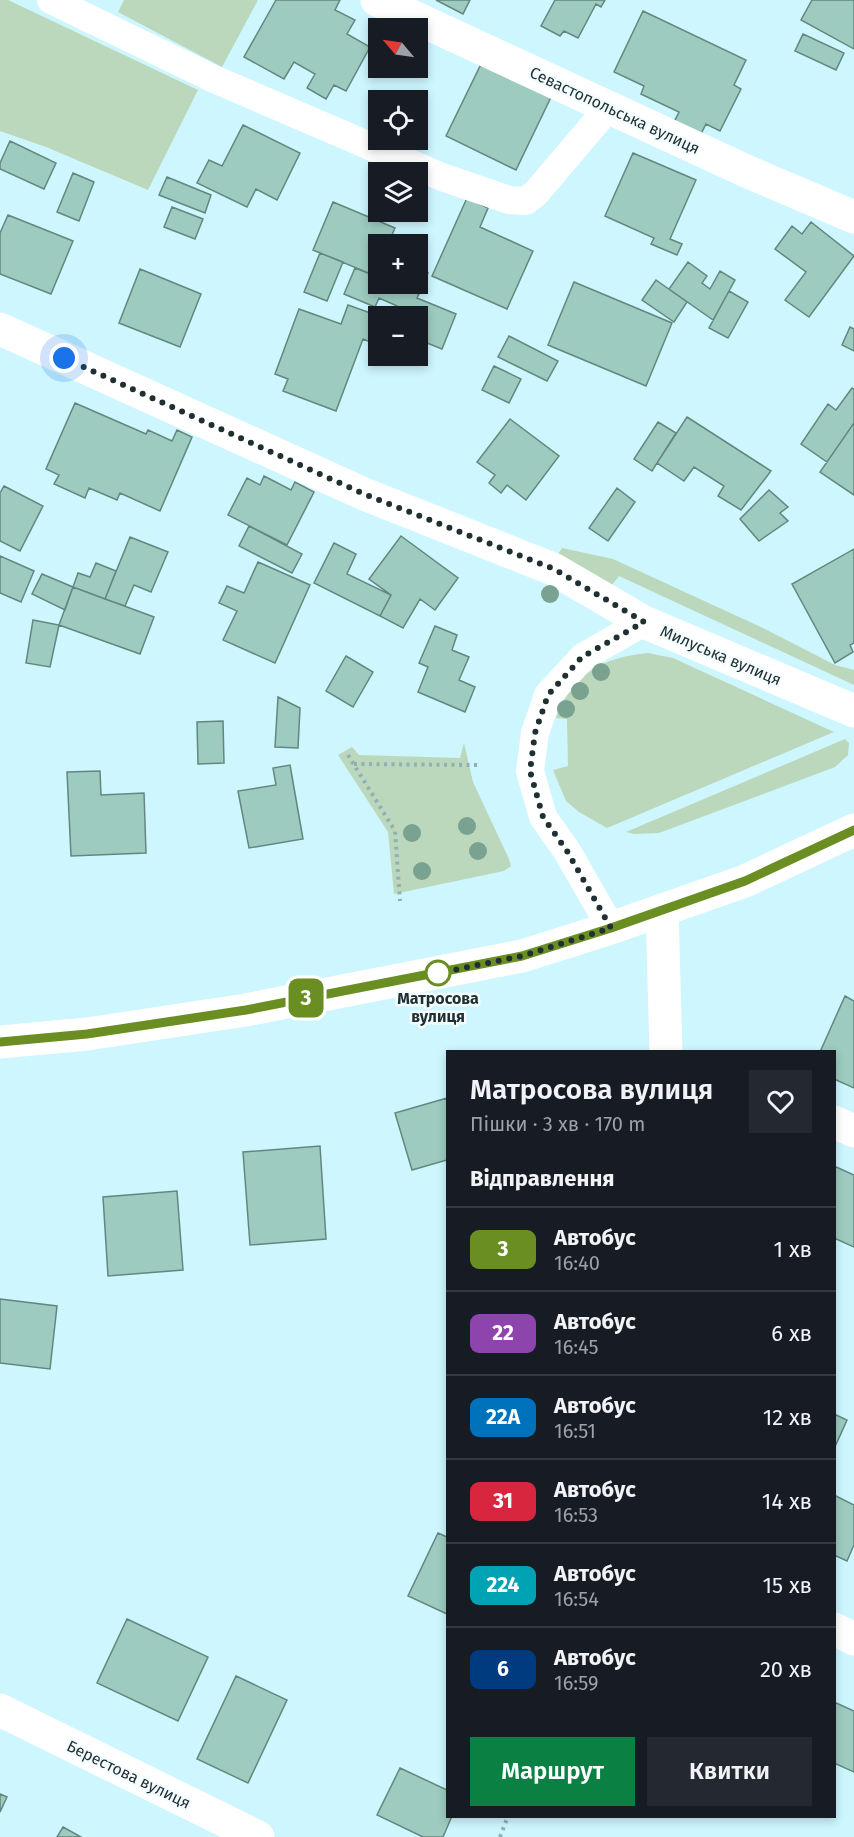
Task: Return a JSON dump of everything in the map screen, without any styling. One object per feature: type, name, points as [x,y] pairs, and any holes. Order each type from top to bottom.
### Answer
[{"type":"street","name":"Севастопольська вулиця","points":[[376,0],[746,171],[854,217]]},
{"type":"street","name":"Милуська вулиця","points":[[0,329],[364,494],[554,569],[644,622],[854,711]]},
{"type":"street","points":[[0,1042],[87,1034],[246,1010],[522,956],[611,928],[745,881],[854,830]]},
{"type":"street","points":[[662,910],[671,1049]]},
{"type":"street","points":[[836,1123],[854,1131]]},
{"type":"street","points":[[836,1630],[854,1639]]},
{"type":"street","name":"Берестова вулиця","points":[[0,1710],[216,1828],[258,1837]]},
{"type":"lane","points":[[51,0],[95,9],[214,79],[442,177],[509,200],[526,201],[536,193],[609,107]]},
{"type":"lane","points":[[611,928],[567,851],[543,817],[530,771],[535,733],[548,695],[582,657],[644,622]]},
{"type":"path","points":[[348,755],[395,831],[400,901]]},
{"type":"path","points":[[353,764],[477,765]]},
{"type":"path","points":[[500,1837],[507,1818]]},
{"type":"green space","points":[[0,0],[8,0],[198,90],[148,190],[46,147],[0,131]]},
{"type":"green space","points":[[124,0],[258,0],[222,67],[118,12]]},
{"type":"green space","points":[[562,548],[613,559],[763,628],[835,665],[854,670],[854,685],[619,576],[612,585],[557,556]]},
{"type":"green space","points":[[648,653],[673,658],[834,732],[607,828],[579,812],[566,801],[553,770],[568,766],[567,719],[556,718],[571,690],[591,671],[617,659]]},
{"type":"green space","points":[[845,739],[849,743],[848,755],[835,767],[659,833],[626,832]]},
{"type":"green space","points":[[464,743],[473,782],[511,866],[504,871],[394,894],[388,832],[338,755],[352,747],[359,755],[460,758]]},
{"type":"building","points":[[276,0],[340,0],[335,10],[355,20],[347,34],[368,46],[368,51],[346,91],[334,85],[326,99],[307,88],[315,74],[294,62],[284,79],[244,57]]},
{"type":"building","points":[[436,0],[470,0],[463,14]]},
{"type":"building","points":[[555,0],[605,0],[601,7],[596,4],[578,38],[564,31],[560,36],[541,26]]},
{"type":"building","points":[[812,0],[854,0],[854,49],[801,20]]},
{"type":"building","points":[[643,11],[746,60],[734,85],[741,89],[720,131],[706,124],[700,136],[673,124],[679,112],[641,94],[644,86],[614,72]]},
{"type":"building","points":[[803,34],[844,53],[836,70],[795,51]]},
{"type":"building","points":[[482,62],[552,95],[516,170],[446,136]]},
{"type":"building","points":[[243,125],[300,153],[277,200],[256,189],[247,207],[197,183],[209,160],[222,166]]},
{"type":"building","points":[[10,141],[56,163],[44,189],[0,169],[0,163]]},
{"type":"building","points":[[633,153],[696,180],[670,239],[682,244],[677,255],[651,244],[654,238],[605,216]]},
{"type":"building","points":[[73,173],[94,182],[79,221],[57,212]]},
{"type":"building","points":[[167,177],[211,195],[205,213],[159,195]]},
{"type":"building","points":[[467,198],[488,208],[480,227],[533,251],[507,309],[432,276]]},
{"type":"building","points":[[333,202],[368,217],[368,222],[381,222],[395,228],[392,234],[368,234],[368,273],[313,250]]},
{"type":"building","points":[[172,207],[203,219],[195,239],[164,227]]},
{"type":"building","points":[[8,215],[73,241],[51,294],[0,274],[0,233]]},
{"type":"building","points":[[811,222],[854,256],[809,317],[785,300],[806,272],[775,249],[792,226],[802,234]]},
{"type":"building","points":[[320,253],[343,262],[327,301],[304,292]]},
{"type":"building","points":[[688,262],[707,276],[702,283],[710,289],[720,271],[735,280],[713,320],[669,289]]},
{"type":"building","points":[[355,268],[368,273],[368,294],[419,294],[417,298],[456,314],[442,349],[428,343],[428,306],[397,306],[379,298],[375,306],[373,306],[344,294]]},
{"type":"building","points":[[140,269],[201,294],[180,347],[119,323]]},
{"type":"building","points":[[656,280],[687,302],[674,322],[642,300]]},
{"type":"building","points":[[574,282],[672,323],[646,386],[548,345]]},
{"type":"building","points":[[729,291],[748,302],[728,338],[709,328]]},
{"type":"building","points":[[348,305],[368,312],[368,341],[363,339],[336,411],[283,391],[288,379],[275,374],[299,309],[341,324]]},
{"type":"building","points":[[850,327],[854,329],[854,351],[842,345]]},
{"type":"building","points":[[509,336],[558,361],[547,381],[498,357]]},
{"type":"building","points":[[494,366],[521,379],[509,403],[482,390]]},
{"type":"building","points":[[852,388],[854,389],[854,423],[827,462],[801,444],[828,404],[836,410]]},
{"type":"building","points":[[75,403],[146,434],[148,430],[172,441],[177,430],[192,437],[160,511],[120,493],[117,500],[89,488],[85,498],[54,484],[59,475],[46,469]]},
{"type":"building","points":[[687,417],[771,471],[741,510],[718,496],[724,486],[694,467],[684,481],[657,463]]},
{"type":"building","points":[[510,419],[559,456],[526,500],[507,485],[501,493],[489,483],[495,475],[477,462]]},
{"type":"building","points":[[658,422],[676,433],[652,471],[634,459]]},
{"type":"building","points":[[854,423],[854,495],[820,472]]},
{"type":"building","points":[[264,476],[291,490],[295,482],[314,492],[287,545],[228,515],[247,478],[260,485]]},
{"type":"building","points":[[4,486],[43,506],[20,551],[0,541],[0,493]]},
{"type":"building","points":[[617,488],[635,502],[608,541],[589,528]]},
{"type":"building","points":[[769,490],[788,507],[780,513],[788,521],[759,541],[740,519]]},
{"type":"building","points":[[249,526],[302,554],[292,573],[239,546]]},
{"type":"building","points":[[401,536],[458,578],[435,610],[420,599],[403,628],[380,616],[391,595],[369,579]]},
{"type":"building","points":[[130,537],[168,552],[151,592],[134,585],[125,606],[105,599]]},
{"type":"building","points":[[334,543],[356,554],[347,574],[391,595],[380,616],[314,583]]},
{"type":"building","points":[[854,549],[854,643],[850,645],[853,652],[835,663],[792,584]]},
{"type":"building","points":[[0,556],[34,571],[21,602],[0,593]]},
{"type":"building","points":[[258,562],[310,585],[275,663],[223,640],[237,611],[219,603],[227,586],[244,593]]},
{"type":"building","points":[[96,563],[116,571],[105,599],[73,587],[78,573],[90,577]]},
{"type":"building","points":[[42,574],[73,587],[65,610],[32,594]]},
{"type":"building","points":[[73,587],[154,617],[140,654],[59,625]]},
{"type":"building","points":[[33,620],[59,625],[50,667],[26,663]]},
{"type":"building","points":[[435,626],[457,635],[452,650],[469,657],[459,680],[475,687],[465,712],[418,692],[428,667],[419,663]]},
{"type":"building","points":[[346,656],[373,672],[353,707],[326,691]]},
{"type":"building","points":[[278,697],[300,708],[298,748],[275,747]]},
{"type":"building","points":[[223,721],[224,763],[198,764],[197,722]]},
{"type":"building","points":[[290,765],[303,839],[249,848],[238,791],[276,785],[273,768]]},
{"type":"building","points":[[100,771],[101,795],[144,793],[146,853],[71,856],[67,772]]},
{"type":"building","points":[[845,996],[854,1001],[854,1088],[836,1080],[836,1050],[821,1050]]},
{"type":"building","points":[[446,1098],[446,1160],[412,1170],[395,1113]]},
{"type":"building","points":[[320,1146],[326,1239],[250,1245],[243,1152]]},
{"type":"building","points":[[836,1167],[854,1175],[854,1247],[836,1239]]},
{"type":"building","points":[[177,1191],[183,1270],[108,1276],[103,1197]]},
{"type":"building","points":[[0,1299],[57,1306],[50,1369],[0,1363]]},
{"type":"building","points":[[836,1415],[847,1420],[836,1445]]},
{"type":"building","points":[[836,1496],[854,1505],[854,1545],[847,1561],[836,1556]]},
{"type":"building","points":[[438,1533],[446,1537],[446,1614],[408,1596]]},
{"type":"building","points":[[127,1619],[208,1657],[178,1721],[97,1683]]},
{"type":"building","points":[[236,1676],[287,1700],[248,1783],[197,1759]]},
{"type":"building","points":[[836,1703],[854,1711],[854,1772],[836,1764]]},
{"type":"building","points":[[400,1768],[446,1790],[446,1818],[451,1818],[443,1837],[423,1837],[377,1815]]},
{"type":"building","points":[[0,1794],[7,1797],[0,1812]]},
{"type":"building","points":[[63,1827],[81,1837],[57,1837]]},
{"type":"bus line","name":"3","points":[[0,1042],[87,1034],[246,1010],[522,956],[611,928],[745,881],[854,830]]},
{"type":"place","name":"Матросова вулиця","points":[[438,973]]},
{"type":"route","points":[[64,358],[364,494],[554,569],[644,622],[582,657],[548,695],[535,733],[530,771],[543,817],[567,851],[611,928],[522,956],[434,974],[438,973]]}]
